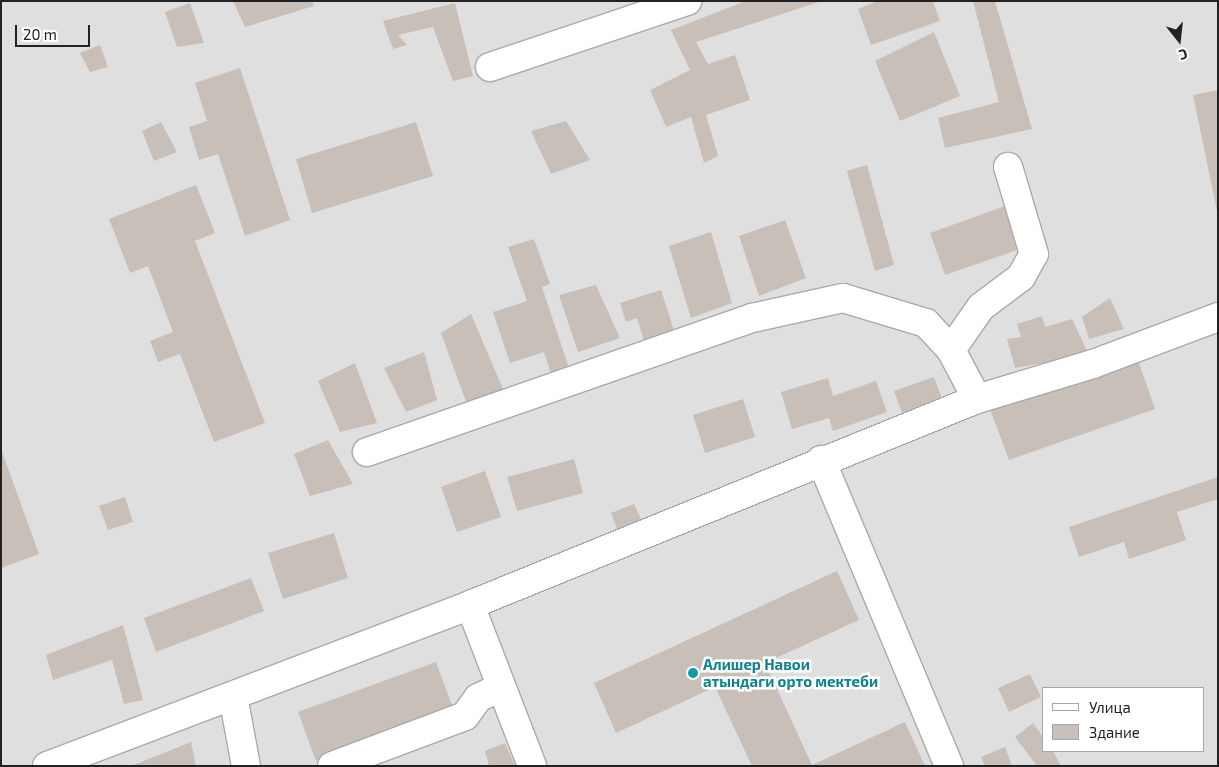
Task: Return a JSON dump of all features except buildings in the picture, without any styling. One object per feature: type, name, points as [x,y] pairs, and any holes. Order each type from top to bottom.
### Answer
[{"type":"street","points":[[490,67],[687,1]]},
{"type":"street","points":[[951,350],[981,307],[1020,276],[1034,254],[1008,167]]},
{"type":"street","points":[[367,452],[752,318],[843,298],[926,323],[951,350],[977,399]]},
{"type":"street","points":[[48,766],[470,605],[821,460],[977,399],[1092,364],[1218,317]]},
{"type":"street","points":[[821,460],[949,766]]},
{"type":"street","points":[[470,605],[532,766]]},
{"type":"street","points":[[332,766],[465,716],[478,698],[501,687]]},
{"type":"street","points":[[234,696],[246,766]]},
{"type":"shaded area","points":[[1,1],[1218,1],[1218,766],[1,766]]},
{"type":"place","name":"Алишер Навои атындаги орто мектеби","points":[[693,673]]}]
